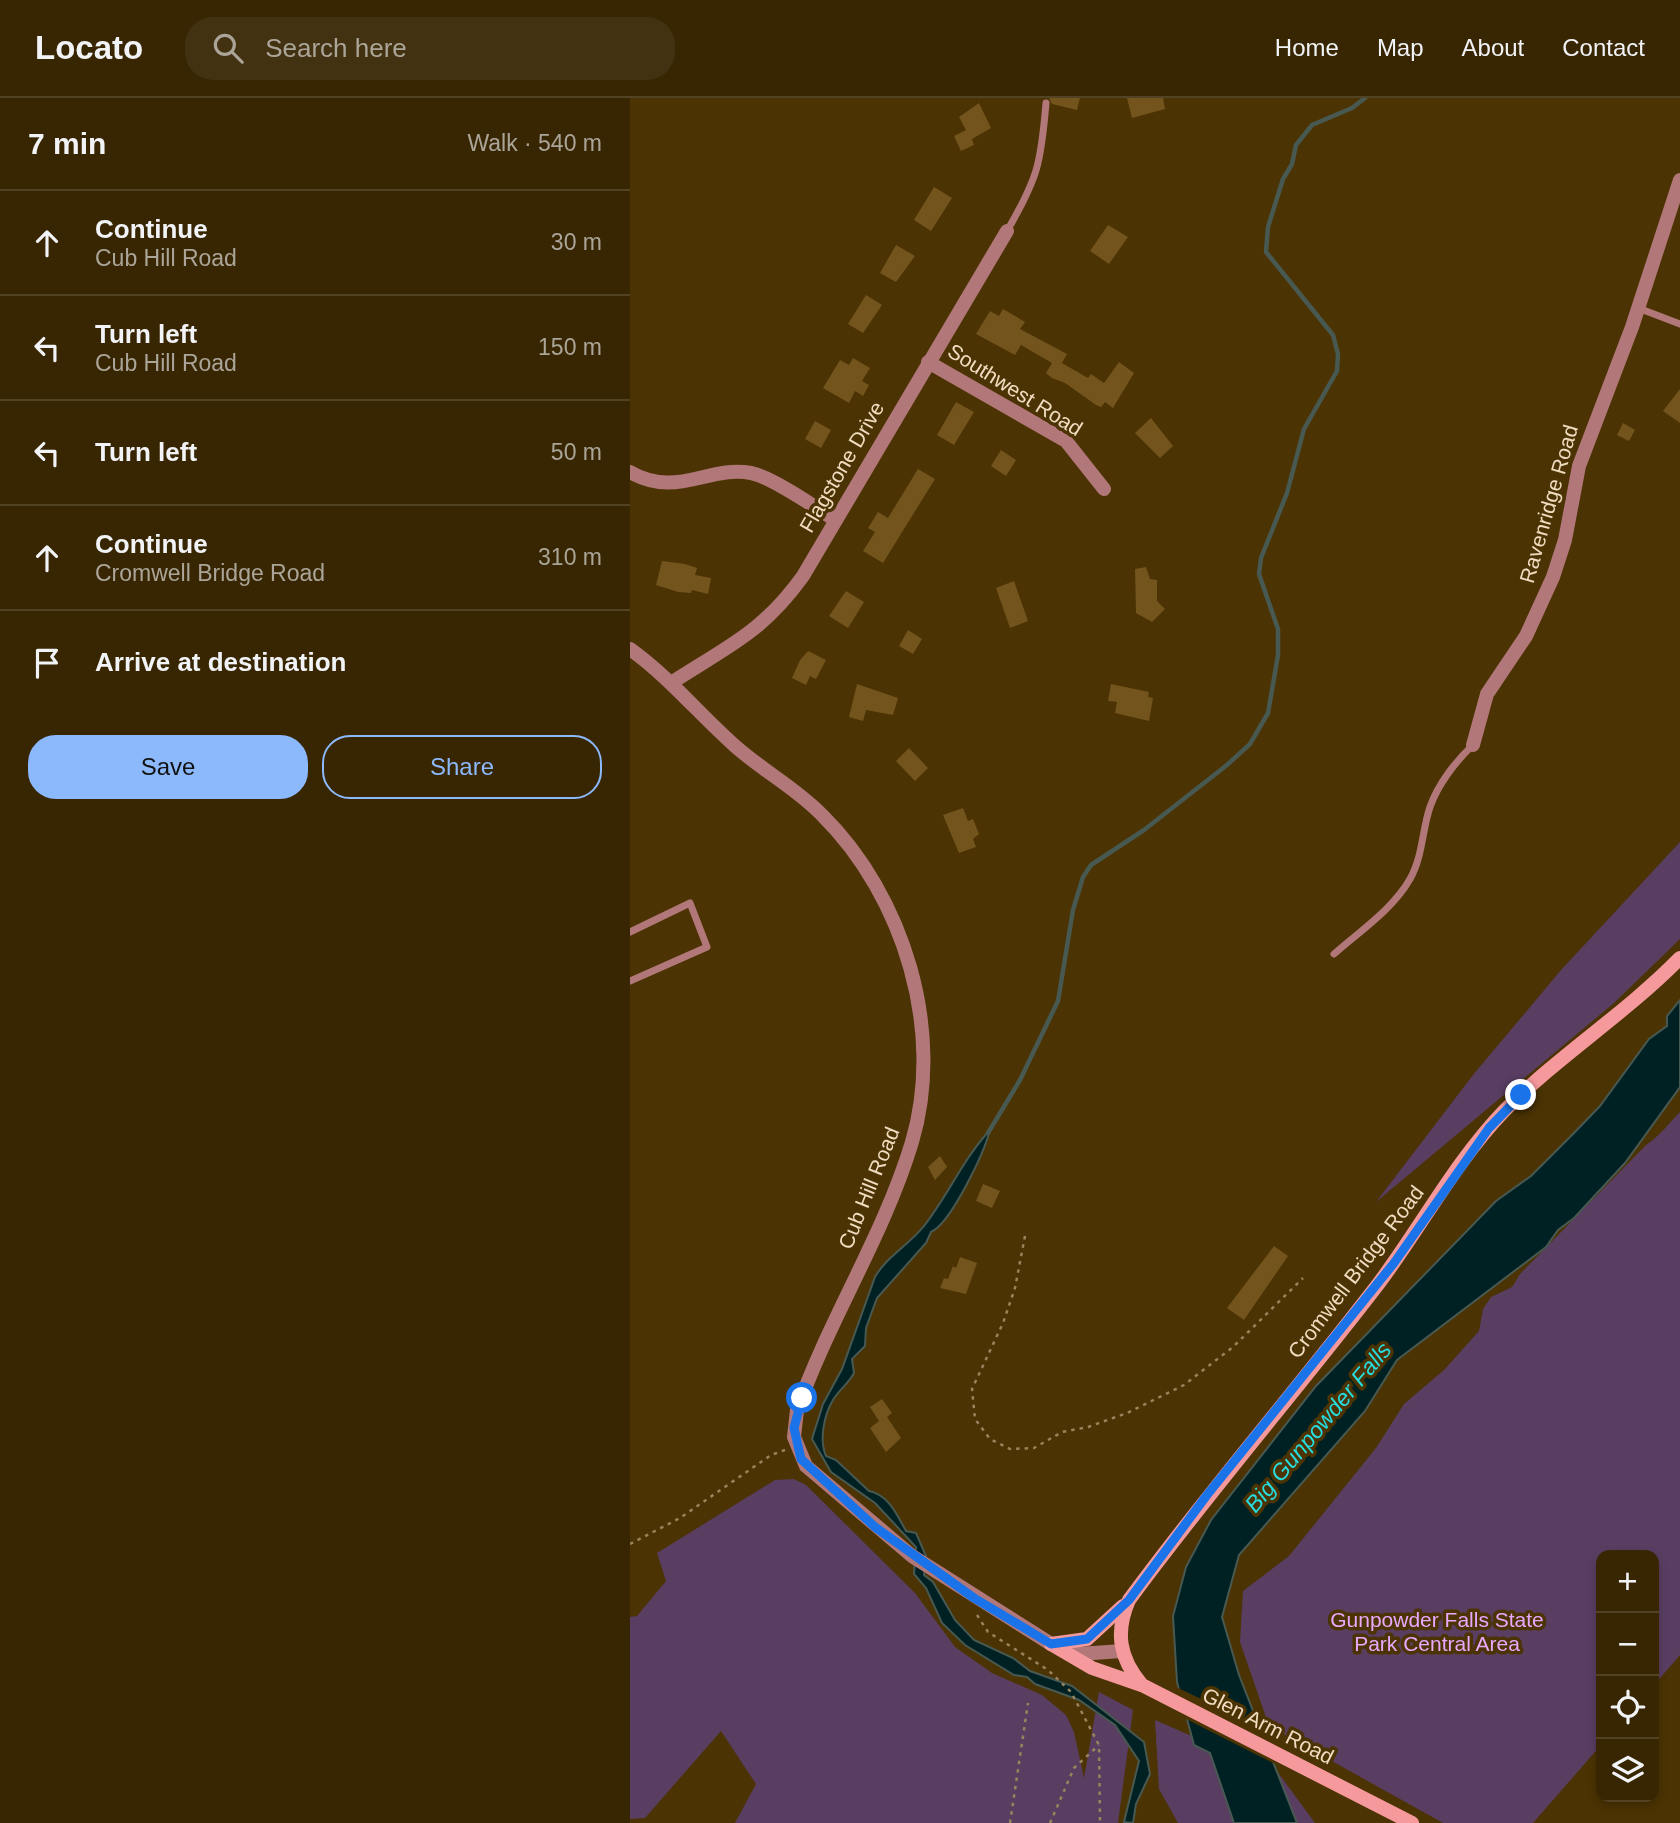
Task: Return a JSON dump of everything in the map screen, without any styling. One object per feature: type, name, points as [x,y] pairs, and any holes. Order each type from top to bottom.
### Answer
[{"type":"main road","name":"Cromwell Bridge Road","points":[[1122,1651],[1119,1625],[1129,1600],[1207,1495],[1394,1263],[1489,1128],[1521,1095],[1617,1016],[1680,958]]},
{"type":"main road","points":[[1051,1644],[1087,1639],[1129,1600]]},
{"type":"main road","name":"Glen Arm Road","points":[[1051,1644],[1092,1668],[1142,1685],[1412,1823]]},
{"type":"main road","points":[[1122,1651],[1131,1672],[1142,1685]]},
{"type":"street","name":"Ravenridge Road","points":[[1472,745],[1487,694],[1526,636],[1553,577],[1565,540],[1578,466],[1638,308],[1680,180]]},
{"type":"street","name":"Flagstone Drive","points":[[671,683],[737,644],[765,622],[803,576],[1007,231]]},
{"type":"street","name":"Southwest Road","points":[[928,362],[1066,441],[1104,489]]},
{"type":"street","points":[[630,472],[640,478],[677,484],[733,473],[752,473],[835,520]]},
{"type":"street","name":"Cub Hill Road","points":[[630,649],[671,683],[740,750],[821,814],[854,852],[868,872],[896,931],[912,978],[923,1025],[925,1074],[911,1146],[813,1370],[794,1425],[796,1446],[806,1466],[822,1481],[912,1556],[974,1598],[1051,1644],[1079,1654],[1122,1651]]},
{"type":"lane","points":[[1007,231],[1032,187],[1038,169],[1046,103]]},
{"type":"lane","points":[[1638,308],[1680,324]]},
{"type":"lane","name":"Ravenridge Road","points":[[1335,954],[1397,898],[1409,881],[1417,866],[1430,806],[1455,762],[1472,745]]},
{"type":"lane","points":[[630,932],[690,903],[707,947],[630,981]]},
{"type":"path","points":[[1025,1236],[1015,1288],[1003,1323],[972,1389],[975,1419],[990,1439],[1010,1449],[1034,1448],[1062,1432],[1088,1427],[1127,1413],[1184,1385],[1233,1348],[1304,1278]]},
{"type":"path","points":[[630,1544],[680,1518],[771,1455],[796,1446]]},
{"type":"path","points":[[974,1598],[978,1619],[988,1632],[1048,1670],[1071,1692],[1099,1745],[1100,1823]]},
{"type":"path","points":[[1010,1823],[1028,1703]]},
{"type":"path","points":[[1050,1823],[1074,1768],[1099,1745]]},
{"type":"green space","points":[[1680,842],[1680,939],[1614,1003],[1376,1202],[1473,1075],[1561,970]]},
{"type":"green space","name":"Gunpowder Falls State Park Central Area","points":[[1680,1112],[1680,1655],[1659,1679],[1659,1550],[1596,1550],[1596,1751],[1533,1823],[1443,1823],[1269,1726],[1240,1642],[1243,1591],[1289,1556],[1376,1448],[1404,1404],[1444,1370],[1479,1331],[1483,1309],[1491,1297],[1512,1287],[1520,1274]]},
{"type":"green space","points":[[794,1479],[806,1485],[915,1593],[955,1647],[992,1673],[1042,1695],[1066,1715],[1074,1732],[1084,1778],[1099,1692],[1133,1710],[1118,1823],[735,1823],[756,1784],[721,1731],[645,1818],[630,1819],[630,1617],[637,1616],[666,1581],[657,1553],[775,1480]]},
{"type":"green space","points":[[1155,1720],[1279,1774],[1315,1823],[1178,1823],[1159,1789]]},
{"type":"water","name":"Big Gunpowder Falls","points":[[1680,1000],[1680,1087],[1625,1163],[1574,1218],[1558,1230],[1546,1247],[1397,1360],[1365,1411],[1239,1555],[1222,1617],[1239,1675],[1297,1823],[1234,1823],[1210,1753],[1194,1745],[1177,1682],[1173,1616],[1186,1567],[1211,1520],[1316,1386],[1496,1201],[1531,1176],[1600,1106],[1649,1039],[1667,1026],[1667,1016]]},
{"type":"water","points":[[990,1130],[974,1170],[948,1216],[931,1232],[926,1243],[877,1298],[866,1328],[865,1346],[852,1359],[854,1373],[835,1396],[827,1413],[823,1435],[824,1450],[826,1456],[836,1460],[869,1491],[887,1501],[906,1531],[916,1533],[926,1556],[924,1575],[933,1582],[955,1620],[974,1640],[1013,1658],[1030,1671],[1072,1686],[1144,1742],[1150,1774],[1136,1804],[1133,1823],[1124,1822],[1139,1761],[1115,1725],[1079,1700],[1035,1684],[1027,1677],[1014,1675],[965,1645],[942,1623],[926,1588],[914,1574],[916,1547],[875,1503],[831,1472],[812,1439],[823,1404],[842,1369],[875,1277],[924,1226]]},
{"type":"pier","points":[[1174,1686],[1264,1729],[1279,1766],[1182,1717]]},
{"type":"building","points":[[1049,98],[1080,98],[1077,110],[1052,104]]},
{"type":"building","points":[[1127,98],[1163,98],[1165,109],[1132,118]]},
{"type":"building","points":[[979,103],[991,128],[972,139],[974,145],[961,151],[954,136],[966,130],[959,117]]},
{"type":"building","points":[[934,187],[952,198],[931,231],[914,220]]},
{"type":"building","points":[[1108,225],[1128,237],[1109,264],[1090,251]]},
{"type":"building","points":[[896,245],[915,256],[896,282],[880,273]]},
{"type":"building","points":[[866,295],[882,305],[863,333],[848,324]]},
{"type":"building","points":[[1003,309],[1025,322],[1020,329],[1067,354],[1062,363],[1088,378],[1091,374],[1104,383],[1119,362],[1134,373],[1113,408],[1105,402],[1101,407],[1096,405],[1065,383],[1052,378],[1046,373],[1052,363],[1021,345],[1015,355],[976,334],[990,311],[999,316]]},
{"type":"building","points":[[853,358],[870,368],[862,381],[869,385],[863,396],[855,391],[849,403],[823,388],[840,360],[849,365]]},
{"type":"building","points":[[1680,389],[1680,423],[1663,411]]},
{"type":"building","points":[[956,402],[974,412],[954,445],[937,435]]},
{"type":"building","points":[[1151,418],[1173,446],[1160,458],[1135,433]]},
{"type":"building","points":[[815,421],[831,430],[821,448],[805,439]]},
{"type":"building","points":[[1623,423],[1635,430],[1629,441],[1617,435]]},
{"type":"building","points":[[1001,450],[1016,460],[1006,476],[991,466]]},
{"type":"building","points":[[918,469],[935,479],[883,563],[863,551],[875,532],[868,528],[878,512],[888,518]]},
{"type":"building","points":[[662,561],[697,568],[695,575],[711,578],[708,594],[692,590],[691,593],[678,592],[656,585]]},
{"type":"building","points":[[1146,567],[1150,579],[1157,580],[1157,601],[1165,609],[1152,622],[1136,613],[1135,569]]},
{"type":"building","points":[[1014,581],[1028,621],[1010,628],[996,588]]},
{"type":"building","points":[[846,591],[864,602],[848,628],[829,616]]},
{"type":"building","points":[[908,630],[922,639],[913,654],[899,646]]},
{"type":"building","points":[[808,651],[826,660],[816,679],[810,676],[806,685],[792,678],[800,660]]},
{"type":"building","points":[[857,684],[898,698],[893,715],[866,710],[863,721],[849,717]]},
{"type":"building","points":[[1111,684],[1149,692],[1148,697],[1153,698],[1149,721],[1115,713],[1117,702],[1108,701]]},
{"type":"building","points":[[909,748],[928,768],[915,781],[896,761]]},
{"type":"building","points":[[963,808],[968,821],[973,819],[979,834],[973,839],[976,847],[959,853],[943,815]]},
{"type":"building","points":[[940,1156],[947,1167],[935,1180],[928,1167]]},
{"type":"building","points":[[983,1184],[1000,1191],[992,1208],[976,1201]]},
{"type":"building","points":[[1274,1246],[1288,1256],[1244,1320],[1227,1308]]},
{"type":"building","points":[[960,1257],[977,1263],[966,1294],[940,1288],[944,1278],[948,1279],[953,1266],[956,1268]]},
{"type":"building","points":[[882,1399],[892,1413],[887,1417],[901,1438],[886,1452],[870,1428],[879,1421],[870,1407]]},
{"type":"waterway","points":[[988,1133],[1020,1080],[1058,1001],[1073,910],[1083,877],[1091,865],[1144,830],[1227,765],[1250,744],[1268,713],[1278,655],[1278,629],[1259,574],[1261,558],[1287,493],[1304,429],[1337,371],[1338,354],[1333,335],[1266,252],[1268,227],[1283,179],[1292,164],[1296,145],[1312,125],[1352,108],[1365,98]]},
{"type":"route","points":[[802,1398],[794,1428],[801,1459],[875,1527],[974,1598],[1051,1644],[1087,1639],[1129,1600],[1207,1495],[1394,1263],[1466,1157],[1521,1095]]}]
